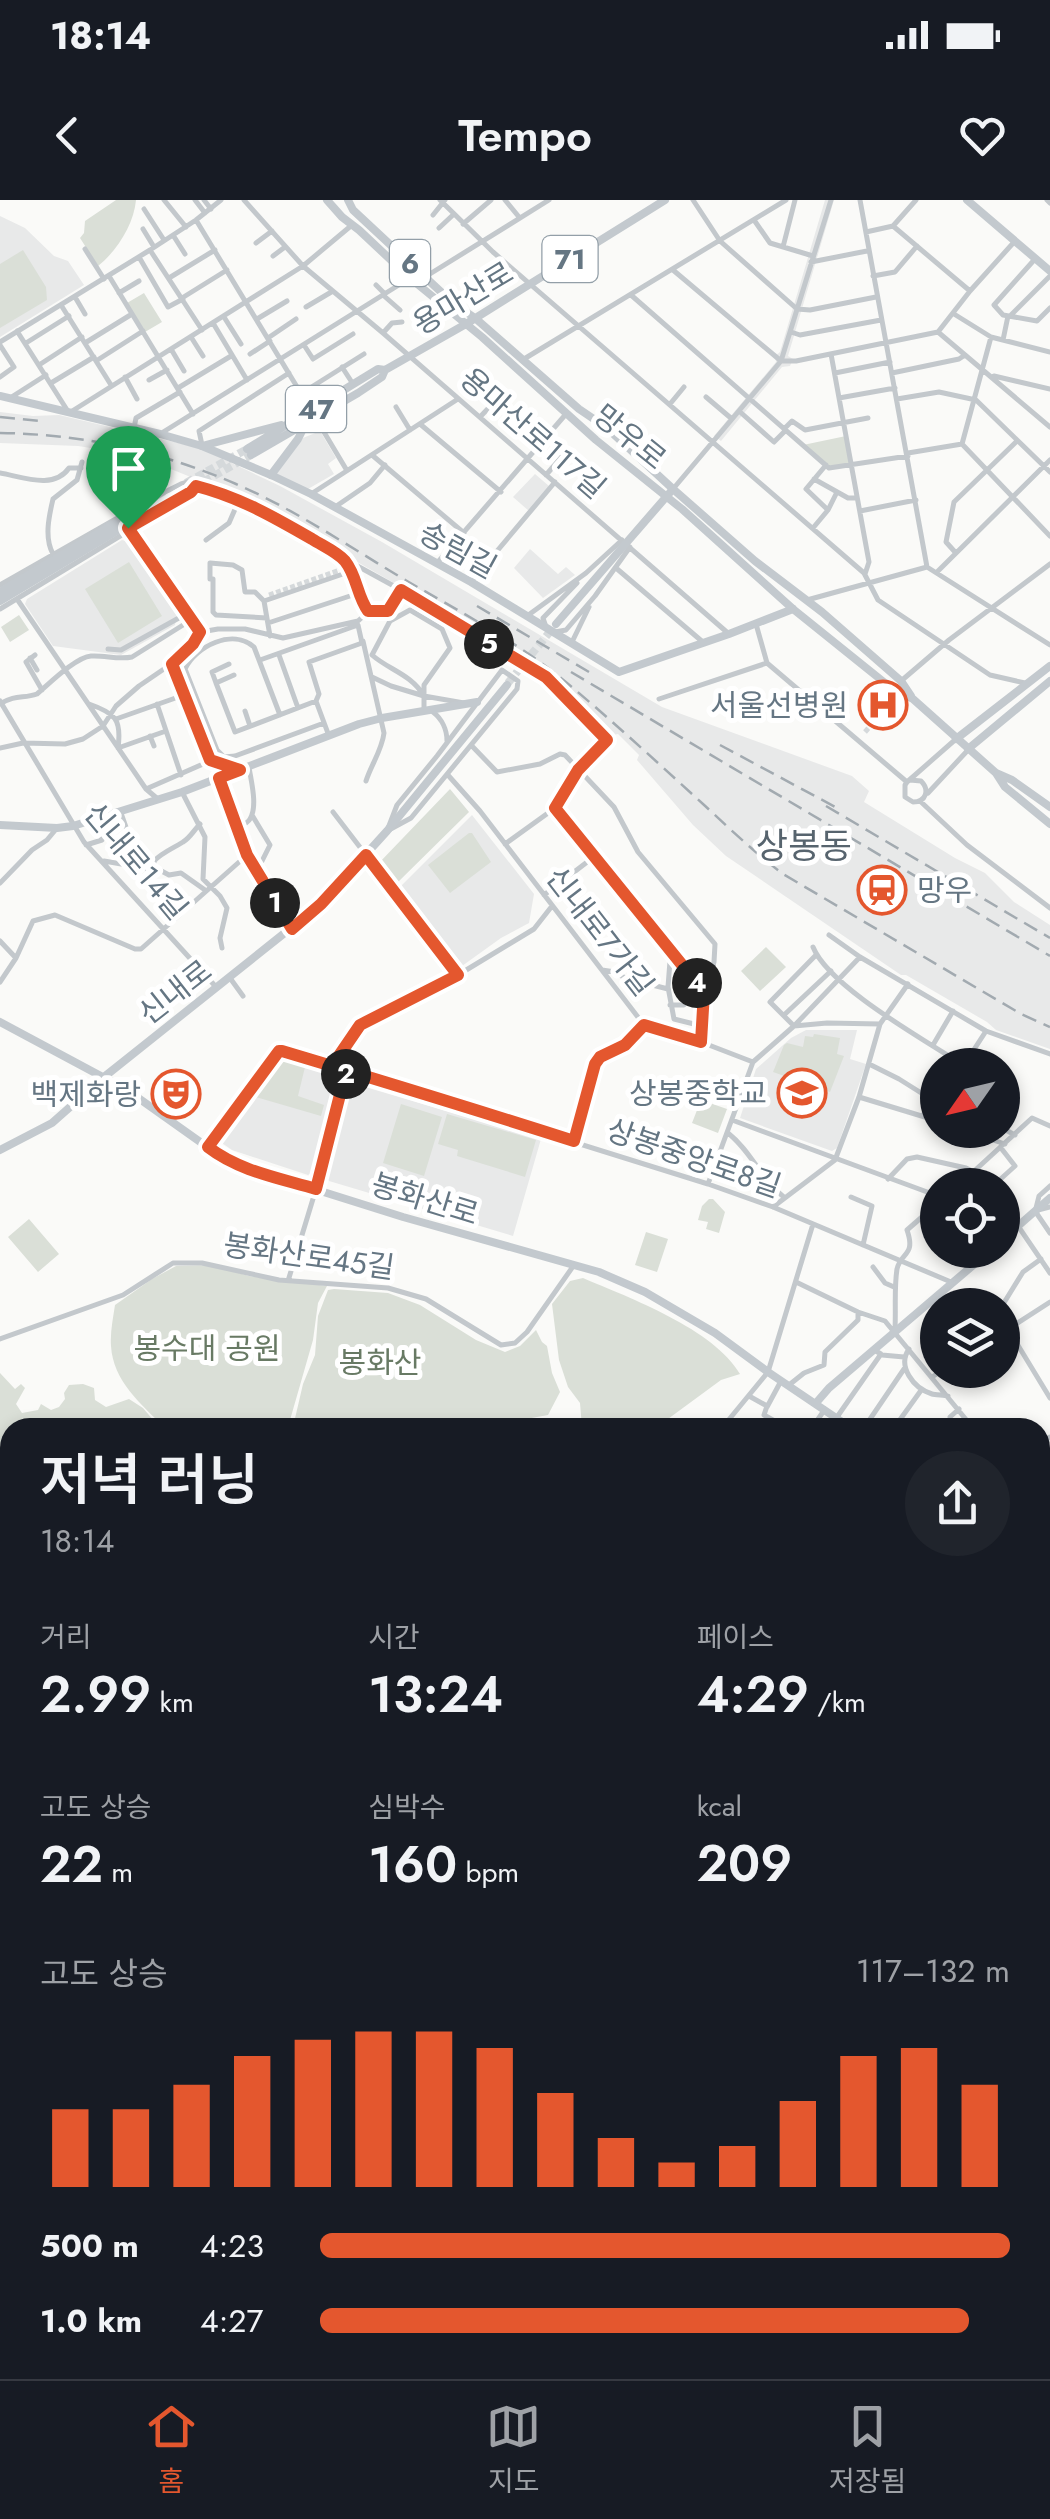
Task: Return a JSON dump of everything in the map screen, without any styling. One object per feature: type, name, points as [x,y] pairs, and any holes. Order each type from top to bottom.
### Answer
[{"type":"main road","name":"망우로","points":[[327,200],[410,278],[607,428],[793,610],[886,683],[913,699],[996,773],[1049,804]]},
{"type":"main road","name":"용마산로","points":[[385,370],[382,378],[249,452],[295,421],[311,417],[352,384],[410,357],[666,200]]},
{"type":"main road","points":[[967,200],[1050,274]]},
{"type":"main road","name":"망우로","points":[[352,201],[353,210],[566,414],[807,600],[901,681],[913,699]]},
{"type":"main road","points":[[335,210],[352,201]]},
{"type":"main road","name":"송림길","points":[[0,396],[202,446],[271,474],[552,628],[619,672],[793,610]]},
{"type":"main road","points":[[271,474],[311,417]]},
{"type":"main road","points":[[202,446],[295,421]]},
{"type":"main road","points":[[552,628],[670,493]]},
{"type":"main road","points":[[0,588],[122,526]]},
{"type":"main road","points":[[0,601],[122,526]]},
{"type":"main road","points":[[956,739],[1050,666]]},
{"type":"main road","points":[[1029,684],[1048,684]]},
{"type":"main road","points":[[968,750],[1048,684]]},
{"type":"main road","name":"신내로","points":[[0,1150],[52,1122],[321,904],[387,831],[507,685]]},
{"type":"main road","points":[[0,825],[57,828],[97,820],[382,718],[474,703]]},
{"type":"main road","name":"망우로","points":[[996,773],[1005,787],[1050,824]]},
{"type":"main road","name":"봉화산로","points":[[0,1022],[104,1076],[240,1166],[599,1272],[645,1292],[715,1333],[836,1417]]},
{"type":"main road","points":[[1020,1224],[1050,1198]]},
{"type":"main road","points":[[816,1403],[826,1390],[877,1352],[971,1268]]},
{"type":"street","points":[[164,200],[186,227]]},
{"type":"street","points":[[195,200],[208,211]]},
{"type":"street","points":[[204,200],[208,211]]},
{"type":"street","points":[[0,376],[14,366],[0,343],[186,227],[221,200]]},
{"type":"street","name":"용마산로117길","points":[[244,200],[303,266],[729,634]]},
{"type":"street","points":[[463,224],[491,200]]},
{"type":"street","points":[[505,200],[519,217]]},
{"type":"street","points":[[425,277],[549,200]]},
{"type":"street","points":[[693,200],[720,241],[797,310],[877,297]]},
{"type":"street","points":[[522,360],[786,200]]},
{"type":"street","points":[[783,247],[796,200]]},
{"type":"street","points":[[670,493],[781,361],[831,200]]},
{"type":"street","points":[[860,200],[928,567]]},
{"type":"street","points":[[866,232],[893,226],[916,200]]},
{"type":"street","points":[[433,216],[443,201],[481,241],[864,574],[878,600],[990,676],[1029,684]]},
{"type":"street","points":[[144,208],[164,240]]},
{"type":"street","points":[[439,228],[454,214]]},
{"type":"street","points":[[196,220],[302,393],[311,417],[346,469]]},
{"type":"street","points":[[754,220],[770,243],[812,259],[869,250]]},
{"type":"street","points":[[17,331],[69,413],[303,266],[352,225]]},
{"type":"street","points":[[893,226],[970,291]]},
{"type":"street","points":[[142,228],[202,330]]},
{"type":"street","points":[[256,243],[272,231]]},
{"type":"street","points":[[173,235],[185,254]]},
{"type":"street","points":[[673,270],[781,361],[796,361],[938,332],[1015,241]]},
{"type":"street","points":[[873,276],[894,272],[917,246]]},
{"type":"street","points":[[272,256],[285,248]]},
{"type":"street","points":[[85,249],[119,293],[193,414]]},
{"type":"street","points":[[170,278],[216,250]]},
{"type":"street","points":[[139,257],[168,307],[228,270]]},
{"type":"street","points":[[1036,259],[994,304],[1001,313],[1037,322],[1050,308]]},
{"type":"street","points":[[1003,340],[1009,316],[1050,274]]},
{"type":"street","points":[[160,434],[410,278]]},
{"type":"street","points":[[119,293],[139,281]]},
{"type":"street","points":[[376,285],[400,310]]},
{"type":"street","points":[[306,307],[333,292]]},
{"type":"street","points":[[631,295],[829,468],[962,444]]},
{"type":"street","points":[[75,297],[86,314]]},
{"type":"street","points":[[257,320],[287,301]]},
{"type":"street","points":[[61,305],[112,385]]},
{"type":"street","points":[[39,364],[132,314]]},
{"type":"street","points":[[954,314],[992,337],[1050,352]]},
{"type":"street","points":[[26,343],[69,316]]},
{"type":"street","points":[[224,316],[241,344]]},
{"type":"street","points":[[250,354],[296,319]]},
{"type":"street","points":[[791,332],[800,335],[881,320]]},
{"type":"street","points":[[383,333],[392,323],[402,322]]},
{"type":"street","points":[[213,323],[246,380]]},
{"type":"street","points":[[51,383],[142,331]]},
{"type":"street","points":[[938,332],[1050,427]]},
{"type":"street","points":[[304,345],[314,359],[353,334]]},
{"type":"street","points":[[191,337],[203,356]]},
{"type":"street","points":[[962,444],[992,337]]},
{"type":"street","points":[[171,349],[184,371]]},
{"type":"street","points":[[302,393],[364,354]]},
{"type":"street","points":[[831,354],[869,562],[864,574]]},
{"type":"street","points":[[134,428],[136,418],[232,355]]},
{"type":"street","points":[[892,373],[965,355]]},
{"type":"street","points":[[834,373],[890,362]]},
{"type":"street","points":[[342,367],[352,384]]},
{"type":"street","points":[[149,380],[167,370]]},
{"type":"street","points":[[202,446],[199,431],[290,373]]},
{"type":"street","points":[[10,398],[46,375]]},
{"type":"street","points":[[991,376],[1050,389]]},
{"type":"street","points":[[125,377],[137,399]]},
{"type":"street","points":[[669,404],[684,387]]},
{"type":"street","points":[[839,398],[894,388]]},
{"type":"street","points":[[896,399],[939,392],[976,400],[1050,472]]},
{"type":"street","points":[[480,417],[500,396]]},
{"type":"street","points":[[706,397],[732,419]]},
{"type":"street","points":[[310,494],[458,399]]},
{"type":"street","points":[[396,406],[410,430]]},
{"type":"street","points":[[738,412],[775,442],[792,421],[804,430],[868,418]]},
{"type":"street","points":[[436,565],[566,414]]},
{"type":"street","points":[[420,424],[501,492]]},
{"type":"street","points":[[541,427],[549,435]]},
{"type":"street","points":[[955,552],[946,542],[954,502],[1017,440]]},
{"type":"street","points":[[962,444],[1050,536]]},
{"type":"street","points":[[372,454],[464,533]]},
{"type":"street","points":[[546,474],[564,454]]},
{"type":"street","points":[[937,572],[1050,460]]},
{"type":"street","points":[[0,473],[51,482],[69,468],[81,465],[77,480],[53,498],[48,546],[53,554]]},
{"type":"street","points":[[826,465],[806,490],[828,510]]},
{"type":"street","points":[[335,507],[370,483],[385,466]]},
{"type":"street","points":[[814,479],[850,499],[857,498]]},
{"type":"street","points":[[0,588],[53,554],[191,481],[268,513],[546,677],[607,740],[578,770],[555,808],[505,844]]},
{"type":"street","points":[[471,582],[554,482]]},
{"type":"street","points":[[0,609],[122,526],[196,486]]},
{"type":"street","points":[[813,528],[837,493]]},
{"type":"street","points":[[206,540],[229,523],[239,500]]},
{"type":"street","points":[[860,511],[916,500]]},
{"type":"street","points":[[122,526],[200,632]]},
{"type":"street","points":[[586,573],[542,621],[565,631],[616,568],[626,544]]},
{"type":"street","points":[[527,616],[626,544]]},
{"type":"street","points":[[341,557],[368,611]]},
{"type":"street","points":[[340,570],[348,575],[352,598],[267,621],[213,612],[210,563],[238,566],[244,572],[245,592],[266,598],[348,575]]},
{"type":"street","points":[[901,681],[1050,564]]},
{"type":"street","points":[[807,600],[928,567],[1050,645]]},
{"type":"street","points":[[616,568],[704,644]]},
{"type":"street","points":[[200,632],[245,629],[284,638],[358,621],[368,611],[388,611],[401,590]]},
{"type":"street","points":[[572,642],[595,596]]},
{"type":"street","points":[[266,598],[270,636]]},
{"type":"street","points":[[17,599],[146,789],[158,800]]},
{"type":"street","points":[[424,696],[418,685],[372,655],[390,621],[410,610],[442,629],[450,648],[424,685],[427,710],[439,716],[447,742]]},
{"type":"street","points":[[108,649],[120,650],[189,617]]},
{"type":"street","points":[[0,703],[16,695],[31,696],[88,656],[132,656],[189,617]]},
{"type":"street","points":[[358,621],[382,718],[383,744],[366,781]]},
{"type":"street","points":[[756,624],[768,663],[909,781],[922,781],[926,788],[923,798],[932,812],[967,846],[1050,908]]},
{"type":"street","points":[[260,660],[358,625],[362,643],[308,662],[319,694],[316,702],[329,736]]},
{"type":"street","points":[[0,748],[83,739],[103,726],[139,686],[172,664],[200,632]]},
{"type":"street","points":[[280,715],[251,643],[230,638],[200,650],[187,664],[186,670],[221,755],[235,756],[324,723]]},
{"type":"street","points":[[279,653],[298,708]]},
{"type":"street","points":[[38,670],[33,656],[26,664],[42,690]]},
{"type":"street","points":[[387,831],[397,804],[510,656]]},
{"type":"street","points":[[659,699],[768,663]]},
{"type":"street","points":[[172,664],[210,760]]},
{"type":"street","points":[[229,664],[212,672],[235,732],[316,702]]},
{"type":"street","points":[[387,831],[411,818],[519,686],[518,680],[502,670]]},
{"type":"street","points":[[216,683],[234,675]]},
{"type":"street","points":[[372,676],[424,696],[474,703]]},
{"type":"street","points":[[88,704],[113,715],[184,695]]},
{"type":"street","points":[[816,703],[822,696]]},
{"type":"street","name":"신내로14길","points":[[0,703],[86,844],[218,988]]},
{"type":"street","points":[[157,704],[180,776]]},
{"type":"street","points":[[245,710],[250,726]]},
{"type":"street","points":[[113,715],[120,734],[118,748]]},
{"type":"street","points":[[118,748],[166,730]]},
{"type":"street","points":[[150,736],[154,746]]},
{"type":"street","points":[[956,739],[909,781],[903,789],[906,798],[913,802],[923,798],[968,750]]},
{"type":"street","points":[[471,745],[496,772],[540,764],[563,754],[614,806],[638,852],[712,938],[715,951],[704,992],[701,1042]]},
{"type":"street","points":[[146,789],[210,760],[244,768],[252,788],[252,815],[270,844],[254,868]]},
{"type":"street","name":"신내로7가길","points":[[448,774],[644,1025],[753,1062]]},
{"type":"street","points":[[219,778],[247,855],[292,929]]},
{"type":"street","points":[[182,792],[205,837],[203,879],[207,888]]},
{"type":"street","points":[[555,808],[704,992]]},
{"type":"street","points":[[121,812],[126,842],[136,844]]},
{"type":"street","points":[[333,812],[458,975]]},
{"type":"street","points":[[236,830],[252,815]]},
{"type":"street","points":[[86,844],[102,840],[97,820]]},
{"type":"street","points":[[154,867],[154,861],[163,852],[189,838],[200,824]]},
{"type":"street","points":[[0,883],[57,828]]},
{"type":"street","points":[[0,982],[32,922],[55,915],[135,949],[144,948],[247,855]]},
{"type":"street","points":[[544,895],[595,856]]},
{"type":"street","points":[[102,861],[154,867],[169,875],[181,873],[220,896],[227,908],[220,933],[222,948]]},
{"type":"street","points":[[332,1066],[360,1025],[458,975],[534,929],[552,906]]},
{"type":"street","points":[[829,935],[986,1031],[1050,1054]]},
{"type":"street","points":[[0,940],[16,958]]},
{"type":"street","points":[[813,947],[838,979],[938,1048]]},
{"type":"street","points":[[670,948],[668,989],[674,1019],[702,1026]]},
{"type":"street","points":[[794,1026],[770,999],[816,955]]},
{"type":"street","points":[[708,1184],[753,1062],[794,1026],[860,957]]},
{"type":"street","points":[[602,970],[668,989]]},
{"type":"street","points":[[784,1016],[830,971]]},
{"type":"street","points":[[670,1004],[684,1004],[689,972]]},
{"type":"street","points":[[230,978],[243,996]]},
{"type":"street","points":[[773,1207],[835,1160],[880,1024],[908,984]]},
{"type":"street","points":[[933,1045],[953,1011]]},
{"type":"street","points":[[794,1026],[880,1024]]},
{"type":"street","points":[[574,1141],[595,1064],[600,1057],[625,1045],[644,1025]]},
{"type":"street","points":[[975,1048],[986,1031]]},
{"type":"street","name":"상봉중앙로8길","points":[[208,1147],[279,1051],[708,1184],[773,1207],[954,1284]]},
{"type":"street","points":[[869,1064],[920,1091]]},
{"type":"street","points":[[288,1281],[346,1071]]},
{"type":"street","points":[[859,1097],[920,1115]]},
{"type":"street","points":[[1020,1130],[1033,1118],[1050,1126]]},
{"type":"street","points":[[732,1120],[920,1192]]},
{"type":"street","points":[[727,1132],[753,1160],[768,1185],[786,1198]]},
{"type":"street","points":[[978,1168],[1001,1148]]},
{"type":"street","points":[[888,1178],[913,1157],[964,1168]]},
{"type":"street","points":[[1050,1186],[1039,1196],[1035,1211],[1050,1233]]},
{"type":"street","points":[[851,1197],[872,1207],[863,1245]]},
{"type":"street","points":[[1035,1211],[1050,1207]]},
{"type":"street","points":[[895,1332],[894,1286],[900,1261],[909,1250],[907,1230],[920,1217]]},
{"type":"street","points":[[730,1418],[768,1372],[812,1224]]},
{"type":"street","points":[[1020,1229],[1050,1273]]},
{"type":"street","points":[[1013,1288],[1022,1272],[1040,1260]]},
{"type":"street","name":"봉화산로45길","points":[[0,1338],[123,1295],[173,1263],[202,1263],[288,1281],[388,1288],[426,1299],[501,1345],[515,1343],[527,1332],[574,1265]]},
{"type":"street","points":[[873,1267],[885,1283],[894,1286]]},
{"type":"street","points":[[796,1282],[885,1321],[920,1362]]},
{"type":"street","points":[[1020,1321],[1050,1302]]},
{"type":"street","points":[[769,1418],[764,1415],[767,1407],[785,1383],[824,1365],[825,1352],[858,1320],[858,1312]]},
{"type":"street","points":[[871,1418],[904,1369],[909,1349]]},
{"type":"street","points":[[836,1417],[877,1352],[904,1357]]},
{"type":"street","points":[[1020,1353],[1050,1398]]},
{"type":"street","points":[[904,1369],[922,1389],[948,1396]]},
{"type":"street","points":[[941,1388],[966,1418]]},
{"type":"street","points":[[901,1418],[922,1389]]},
{"type":"street","points":[[748,1396],[767,1407]]},
{"type":"street","points":[[818,1418],[824,1409]]},
{"type":"street","points":[[950,1418],[959,1409]]},
{"type":"shaded area","points":[[825,200],[834,200],[788,356],[793,359],[790,366],[782,367],[721,441],[714,436],[776,362]]},
{"type":"shaded area","points":[[0,216],[25,228],[54,256],[68,261],[84,285],[0,337]]},
{"type":"shaded area","points":[[0,412],[59,415],[200,448],[382,542],[662,707],[852,776],[869,791],[864,802],[985,873],[1014,902],[1050,925],[1050,1049],[996,1030],[901,975],[726,856],[693,825],[618,734],[613,735],[594,719],[547,674],[445,612],[266,510],[166,467],[78,446],[0,443]]},
{"type":"shaded area","points":[[320,431],[336,458],[328,464],[334,474],[308,489],[274,474],[303,438]]},
{"type":"shaded area","points":[[535,474],[549,486],[529,511],[513,497]]},
{"type":"shaded area","points":[[122,540],[129,542],[177,613],[175,625],[121,655],[53,646],[25,604],[27,599]]},
{"type":"shaded area","points":[[530,549],[558,574],[566,567],[575,575],[543,598],[514,568]]},
{"type":"shaded area","points":[[472,815],[534,894],[529,923],[455,968],[396,891]]},
{"type":"shaded area","name":"상봉중학교","points":[[806,1030],[857,1030],[850,1059],[866,1064],[837,1148],[832,1151],[740,1118],[756,1069]]},
{"type":"shaded area","points":[[279,1057],[336,1073],[339,1078],[313,1172],[308,1175],[232,1150],[219,1141]]},
{"type":"shaded area","points":[[355,1084],[541,1139],[513,1236],[329,1181],[323,1173],[350,1087]]},
{"type":"green space","points":[[116,200],[136,200],[135,209],[112,253],[98,266],[80,238],[85,221]]},
{"type":"green space","points":[[23,250],[46,287],[47,300],[0,328],[0,264]]},
{"type":"green space","points":[[144,293],[162,322],[145,332],[127,303]]},
{"type":"green space","points":[[846,436],[851,465],[829,468],[803,445]]},
{"type":"green space","points":[[129,562],[162,616],[118,643],[85,589]]},
{"type":"green space","points":[[19,615],[29,630],[10,642],[1,627]]},
{"type":"green space","points":[[450,789],[469,812],[395,885],[378,864]]},
{"type":"green space","points":[[469,833],[491,862],[450,893],[428,865]]},
{"type":"green space","points":[[766,947],[786,967],[760,991],[741,971]]},
{"type":"green space","points":[[805,1036],[840,1038],[837,1054],[844,1056],[830,1092],[773,1072],[784,1045],[803,1047]]},
{"type":"green space","points":[[279,1059],[305,1067],[298,1096],[324,1105],[321,1116],[252,1096]]},
{"type":"green space","points":[[701,1100],[727,1109],[718,1133],[692,1123]]},
{"type":"green space","points":[[401,1104],[442,1117],[424,1176],[383,1163]]},
{"type":"green space","points":[[447,1114],[536,1140],[525,1177],[457,1156],[458,1150],[438,1144]]},
{"type":"green space","points":[[709,1199],[725,1212],[719,1233],[706,1229],[708,1222],[698,1220]]},
{"type":"green space","points":[[29,1219],[59,1254],[38,1272],[8,1237]]},
{"type":"green space","points":[[646,1232],[668,1239],[657,1272],[635,1265]]},
{"type":"green space","name":"봉수대 공원","points":[[211,1265],[249,1276],[327,1286],[318,1303],[313,1340],[291,1418],[154,1418],[130,1391],[113,1359],[115,1305],[176,1266]]},
{"type":"green space","points":[[583,1278],[691,1329],[728,1358],[740,1374],[721,1380],[669,1418],[581,1418],[580,1403],[568,1387],[559,1360],[552,1304],[570,1281]]},
{"type":"green space","name":"봉화산","points":[[328,1290],[388,1293],[420,1305],[476,1340],[505,1352],[520,1346],[536,1330],[547,1346],[560,1392],[548,1415],[532,1418],[295,1418],[315,1355],[318,1316]]},
{"type":"green space","points":[[0,1373],[15,1389],[21,1384],[25,1388],[16,1404],[22,1413],[38,1410],[41,1404],[51,1410],[59,1407],[69,1385],[83,1384],[94,1388],[95,1400],[106,1407],[129,1399],[151,1418],[0,1418]]},
{"type":"tunnel","points":[[186,483],[247,449]]},
{"type":"tunnel","points":[[120,529],[251,455]]},
{"type":"tunnel","points":[[117,522],[173,490]]},
{"type":"tunnel","points":[[269,595],[340,570]]},
{"type":"tunnel","points":[[508,683],[553,628]]},
{"type":"tunnel","points":[[865,732],[872,724],[871,719]]},
{"type":"railway","points":[[0,417],[40,421]]},
{"type":"railway","points":[[0,433],[91,441],[179,462],[236,484],[302,517],[535,658],[783,874],[1021,1014],[1050,1027]]},
{"type":"railway","points":[[477,606],[589,672]]},
{"type":"railway","points":[[571,672],[1050,956]]},
{"type":"railway","points":[[720,745],[839,809]]},
{"type":"railway","points":[[826,806],[1050,938]]},
{"type":"place","name":"서울선병원","points":[[883,705]]},
{"type":"place","name":"망우","points":[[882,890]]},
{"type":"place","name":"상봉중학교","points":[[802,1093]]},
{"type":"place","name":"백제화랑","points":[[176,1094]]},
{"type":"district","name":"상봉동","points":[[804,846]]},
{"type":"route","points":[[128,528],[196,486],[225,493],[268,513],[341,557],[368,611],[388,611],[401,590],[546,677],[607,740],[578,770],[555,808],[704,992],[701,1042],[644,1025],[625,1045],[600,1057],[574,1141],[474,1109],[381,1082],[332,1066],[282,1051],[279,1051],[208,1147],[240,1166],[316,1189],[346,1071],[332,1066],[360,1025],[458,975],[366,855],[292,929],[247,855],[219,778],[240,770],[210,760],[172,664],[200,632],[128,528]]}]
